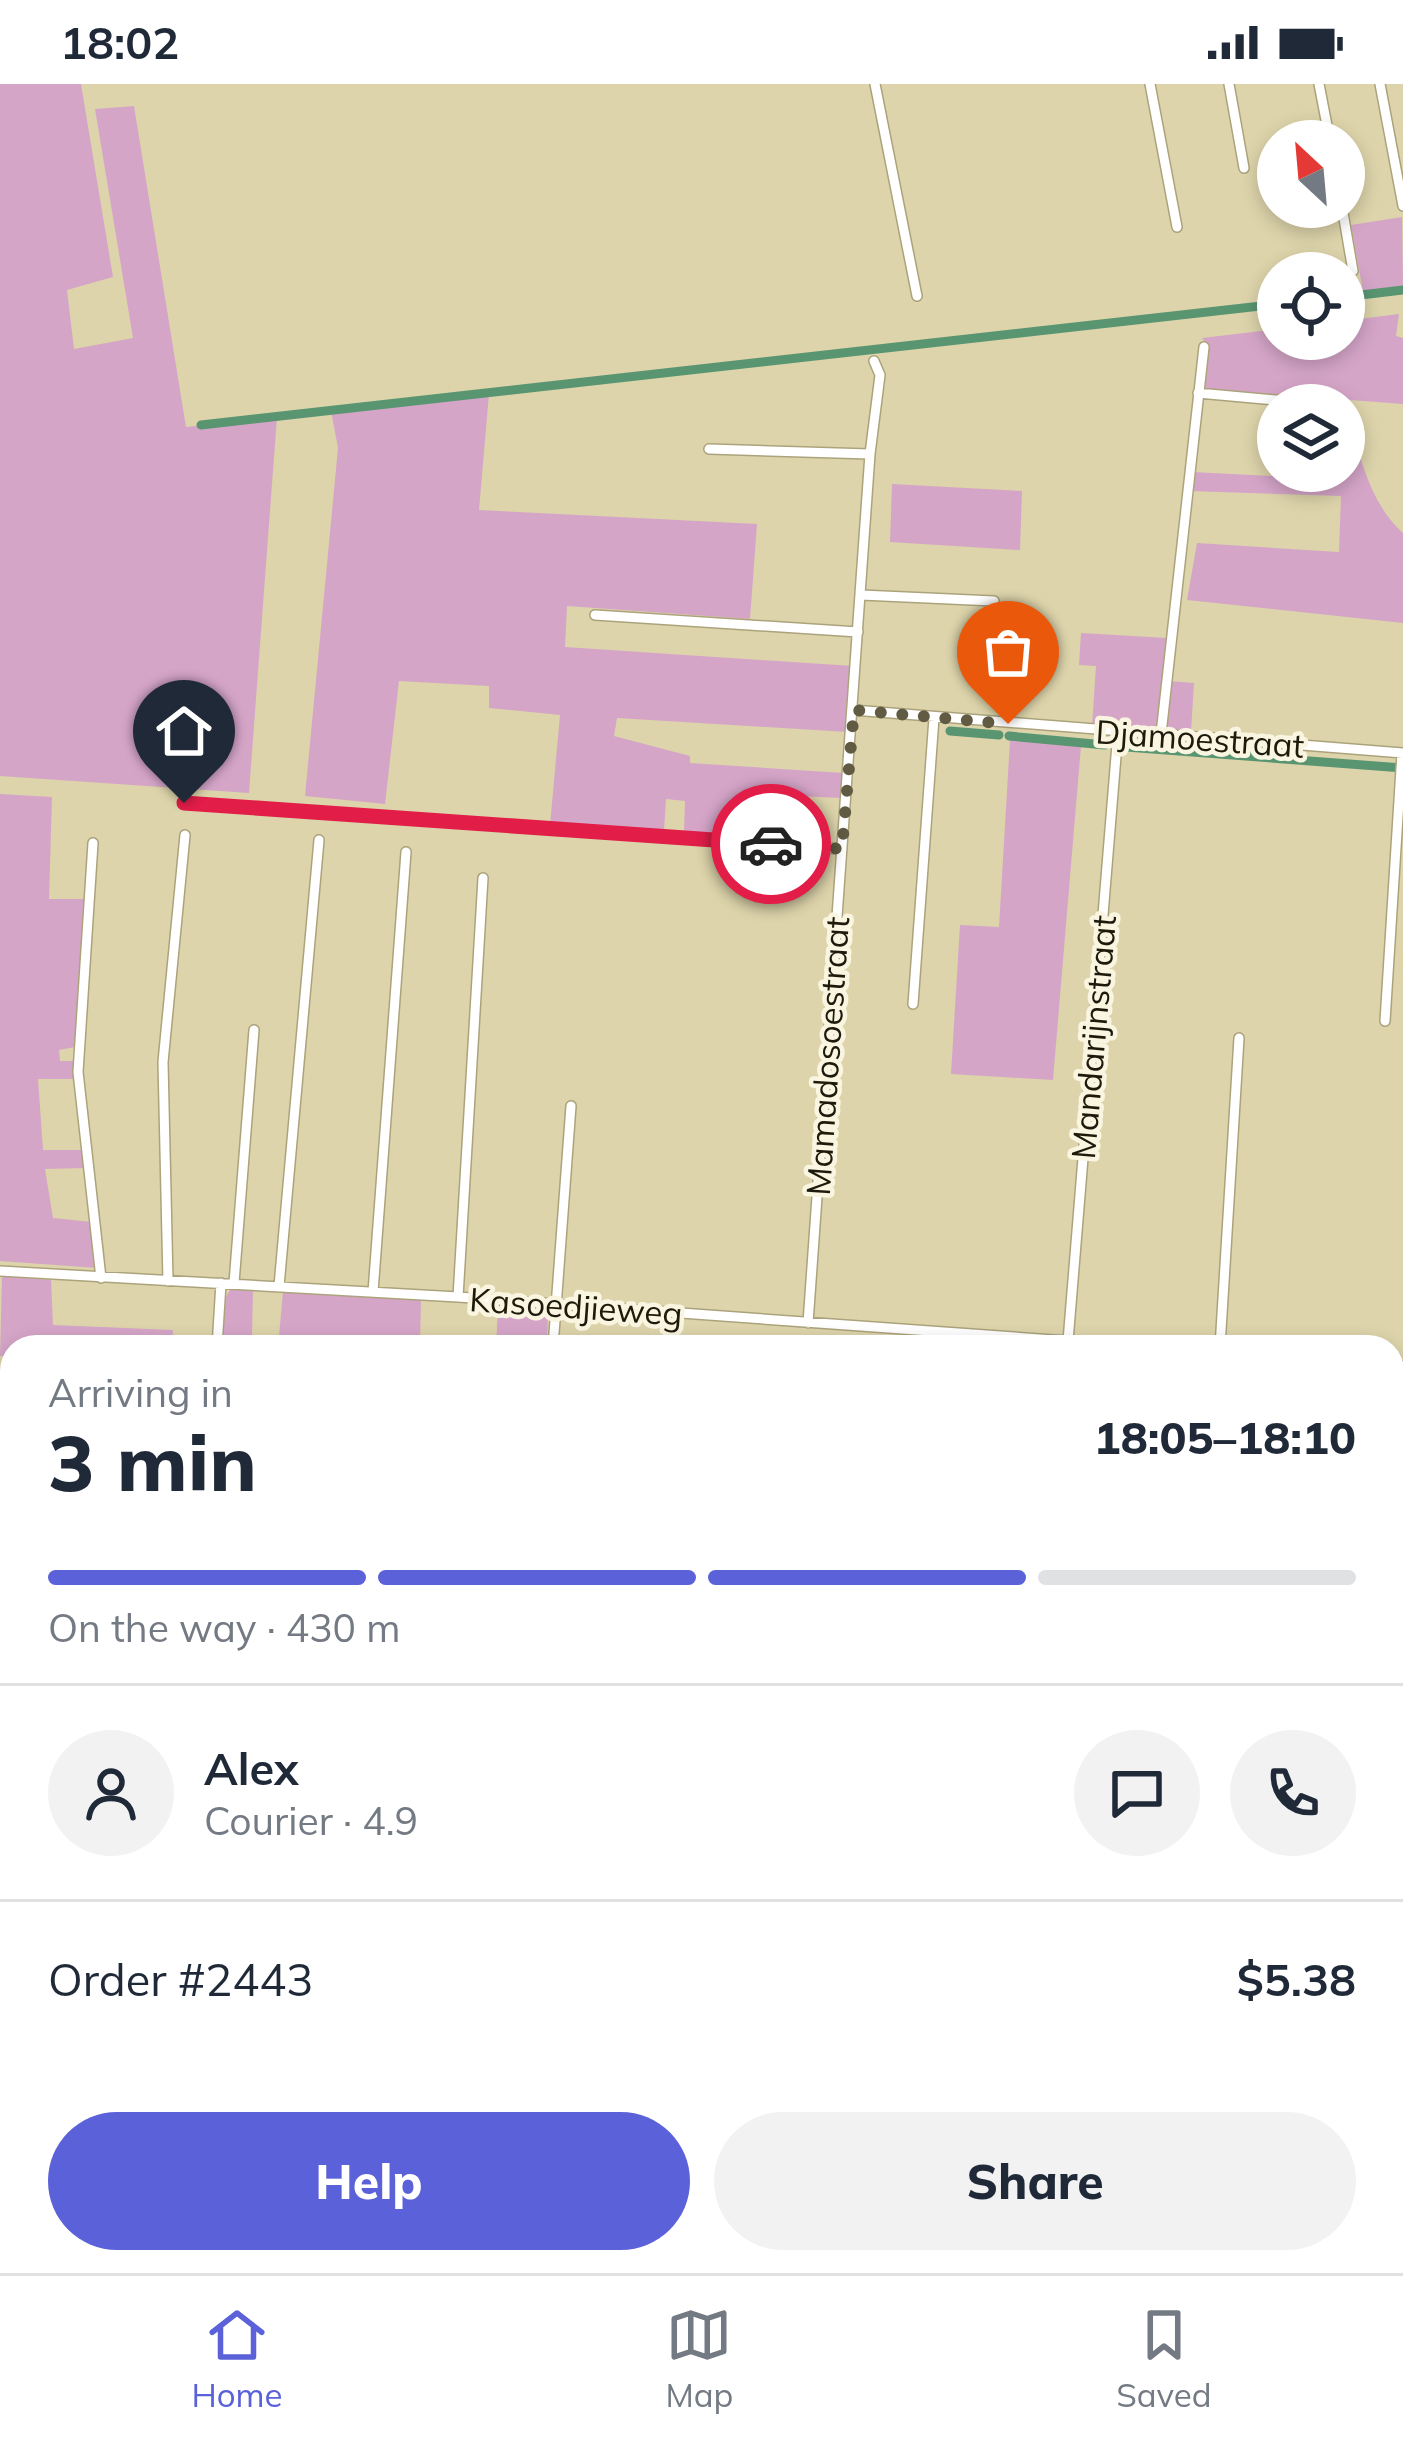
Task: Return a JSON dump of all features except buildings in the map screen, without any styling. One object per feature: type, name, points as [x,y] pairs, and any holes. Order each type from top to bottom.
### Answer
[{"type":"street","points":[[875,84],[917,296]]},
{"type":"street","points":[[1150,84],[1178,227]]},
{"type":"street","points":[[1229,84],[1244,168]]},
{"type":"street","points":[[1319,84],[1326,120]]},
{"type":"street","points":[[1380,84],[1403,206]]},
{"type":"street","points":[[1161,734],[1204,347]]},
{"type":"street","name":"Mamadosoestraat","points":[[808,1322],[870,454],[880,375],[874,361]]},
{"type":"street","points":[[1198,393],[1257,398]]},
{"type":"street","points":[[709,449],[870,454]]},
{"type":"street","points":[[860,596],[994,602]]},
{"type":"street","points":[[595,616],[858,632]]},
{"type":"street","name":"Djamoestraat","points":[[854,710],[1403,756]]},
{"type":"street","points":[[913,1004],[934,718]]},
{"type":"street","name":"Mandarijnstraat","points":[[1068,1335],[1118,732]]},
{"type":"street","points":[[1384,1021],[1403,756]]},
{"type":"street","points":[[184,803],[842,849]]},
{"type":"street","points":[[168,1281],[163,1062],[185,835]]},
{"type":"street","points":[[279,1286],[319,840]]},
{"type":"street","points":[[93,843],[78,1072],[101,1278]]},
{"type":"street","points":[[373,1292],[406,852]]},
{"type":"street","points":[[458,1297],[483,878]]},
{"type":"street","points":[[234,1283],[254,1030]]},
{"type":"street","points":[[1221,1335],[1239,1038]]},
{"type":"street","points":[[554,1335],[571,1106]]},
{"type":"street","name":"Kasoedjieweg","points":[[0,1271],[458,1297],[986,1335]]},
{"type":"street","points":[[218,1335],[220,1283]]},
{"type":"shaded area","points":[[0,84],[81,84],[113,277],[67,290],[74,349],[133,338],[95,109],[134,106],[186,427],[277,417],[249,793],[0,776]]},
{"type":"shaded area","points":[[1402,217],[1403,286],[1365,291],[1365,252],[1356,252],[1352,228],[1365,228],[1365,223]]},
{"type":"shaded area","points":[[1399,314],[1396,336],[1403,338],[1403,404],[1365,401],[1365,384],[1257,384],[1257,393],[1201,389],[1209,347],[1202,338],[1257,331],[1257,360],[1365,360],[1365,318]]},
{"type":"shaded area","points":[[489,394],[479,510],[757,524],[750,619],[567,606],[565,647],[853,666],[848,732],[617,718],[614,736],[690,756],[690,763],[843,773],[841,798],[797,796],[794,842],[684,833],[685,801],[666,799],[664,831],[550,825],[560,715],[489,708],[489,686],[399,681],[385,804],[305,796],[338,448],[331,411]]},
{"type":"shaded area","points":[[1365,470],[1376,497],[1403,533],[1403,623],[1187,600],[1197,543],[1339,552],[1341,496],[1189,491],[1192,472],[1257,475],[1257,492],[1365,492]]},
{"type":"shaded area","points":[[892,484],[1022,491],[1020,550],[890,542]]},
{"type":"shaded area","points":[[1081,633],[1167,638],[1157,728],[1092,726],[1096,666],[1079,665]]},
{"type":"shaded area","points":[[1169,681],[1194,683],[1191,732],[1167,729]]},
{"type":"shaded area","points":[[1010,740],[1081,746],[1053,1080],[951,1074],[960,925],[999,927]]},
{"type":"shaded area","points":[[0,794],[52,797],[49,899],[85,899],[75,1047],[59,1050],[60,1061],[74,1061],[75,1079],[38,1079],[43,1150],[83,1150],[86,1168],[45,1169],[53,1218],[92,1222],[97,1268],[0,1261]]},
{"type":"shaded area","points":[[2,1276],[51,1280],[53,1325],[173,1330],[173,1335],[1,1335]]},
{"type":"shaded area","points":[[231,1288],[253,1289],[252,1335],[222,1335]]},
{"type":"shaded area","points":[[283,1291],[421,1300],[420,1335],[279,1335]]},
{"type":"shaded area","points":[[498,1306],[548,1311],[547,1335],[497,1335]]},
{"type":"waterway","points":[[1365,295],[1403,290]]},
{"type":"waterway","points":[[201,425],[1257,306]]},
{"type":"waterway","points":[[950,731],[999,735]]},
{"type":"waterway","points":[[1009,736],[1105,745]]},
{"type":"waterway","points":[[1126,747],[1403,768]]},
{"type":"way so far","points":[[771,844],[842,849],[854,710],[1008,724]]},
{"type":"route","points":[[184,803],[771,844]]}]
